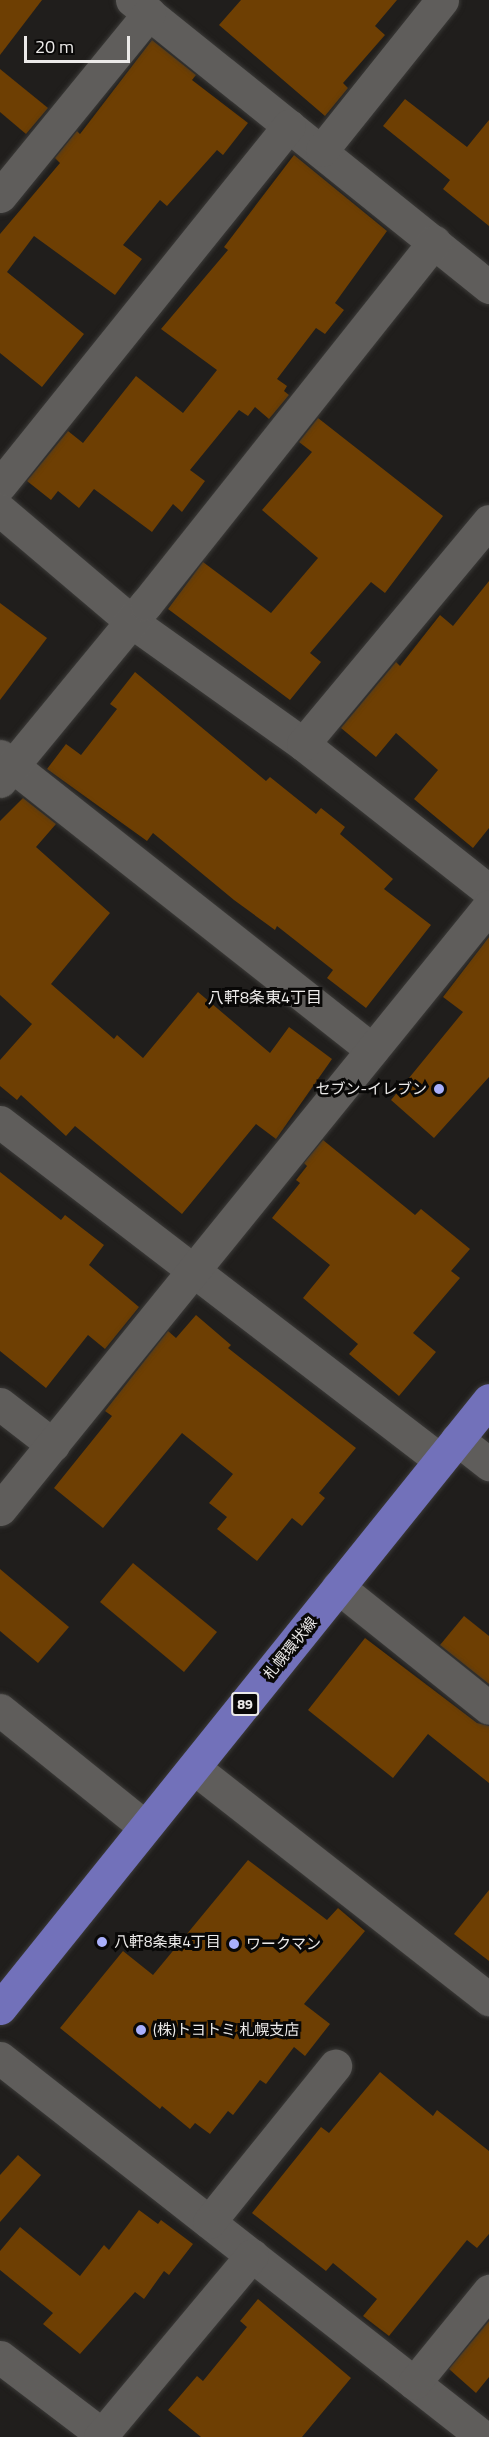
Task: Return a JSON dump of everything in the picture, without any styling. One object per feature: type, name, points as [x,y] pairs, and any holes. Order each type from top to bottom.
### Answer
[{"type":"main road","name":"札幌環状線","points":[[0,2008],[489,1400]]},
{"type":"street","points":[[322,150],[442,0]]},
{"type":"street","points":[[0,196],[140,7],[322,150],[489,287]]},
{"type":"street","points":[[0,485],[289,126]]},
{"type":"street","points":[[372,1050],[4,767],[132,622],[434,242]]},
{"type":"street","points":[[0,510],[132,622],[303,744],[489,891]]},
{"type":"street","points":[[303,744],[489,521]]},
{"type":"street","points":[[0,1509],[489,906]]},
{"type":"street","points":[[0,1122],[192,1273],[449,1449],[489,1464]]},
{"type":"street","points":[[0,1404],[53,1445]]},
{"type":"street","points":[[338,1587],[489,1708]]},
{"type":"street","points":[[0,1710],[145,1827]]},
{"type":"street","points":[[194,1768],[489,1999]]},
{"type":"street","points":[[0,2058],[483,2437]]},
{"type":"street","points":[[209,2222],[335,2066]]},
{"type":"street","points":[[0,2357],[102,2436],[252,2255]]},
{"type":"street","points":[[414,2384],[489,2291]]},
{"type":"building","points":[[0,0],[42,0],[0,55]]},
{"type":"building","points":[[241,0],[397,0],[375,26],[385,35],[343,83],[348,88],[325,116],[219,25]]},
{"type":"building","points":[[152,40],[196,75],[192,80],[248,123],[223,155],[217,150],[167,206],[160,200],[123,245],[142,259],[115,295],[34,236],[7,272],[84,334],[42,387],[0,353],[0,234],[60,163],[55,158],[77,131],[80,134]]},
{"type":"building","points":[[0,69],[48,108],[26,134],[0,112]]},
{"type":"building","points":[[405,99],[467,147],[489,120],[489,226],[443,189],[450,180],[383,126]]},
{"type":"building","points":[[294,155],[387,231],[335,303],[344,310],[325,334],[316,328],[277,379],[287,386],[284,391],[289,395],[269,419],[255,407],[248,416],[239,410],[190,470],[205,481],[182,512],[173,504],[152,532],[94,489],[79,508],[58,491],[51,500],[27,481],[68,431],[83,443],[136,376],[183,413],[217,370],[161,329],[228,250],[224,247]]},
{"type":"building","points":[[318,418],[443,516],[385,593],[371,582],[310,653],[321,662],[290,700],[168,609],[203,562],[271,613],[318,558],[262,510],[312,452],[299,442]]},
{"type":"building","points":[[489,581],[489,828],[473,848],[414,799],[438,770],[396,733],[376,757],[341,728],[396,662],[400,666],[440,615],[453,626]]},
{"type":"building","points":[[0,603],[47,638],[0,700]]},
{"type":"building","points":[[135,672],[266,781],[270,777],[316,814],[321,808],[345,827],[340,834],[393,879],[384,889],[431,925],[366,1008],[327,978],[333,970],[277,926],[275,930],[234,900],[153,833],[147,841],[47,769],[66,744],[81,755],[117,709],[110,704]]},
{"type":"building","points":[[23,798],[56,824],[36,847],[110,913],[51,984],[114,1039],[117,1035],[143,1058],[198,992],[270,1053],[289,1027],[332,1059],[276,1139],[256,1124],[182,1214],[75,1126],[66,1136],[21,1095],[17,1100],[0,1086],[0,1060],[32,1024],[0,995],[0,821]]},
{"type":"building","name":"セブン-イレブン","points":[[489,937],[489,1077],[434,1138],[391,1100],[463,1012],[443,997]]},
{"type":"building","points":[[323,1140],[415,1215],[421,1209],[470,1249],[451,1271],[460,1278],[413,1333],[436,1352],[399,1396],[349,1354],[358,1344],[303,1298],[330,1265],[272,1218],[300,1183],[296,1180],[307,1166],[304,1163]]},
{"type":"building","points":[[0,1172],[61,1220],[65,1215],[104,1245],[89,1265],[139,1307],[105,1349],[88,1335],[46,1388],[0,1351]]},
{"type":"building","points":[[196,1315],[231,1345],[228,1348],[356,1448],[319,1493],[325,1498],[302,1526],[292,1518],[257,1561],[217,1529],[227,1517],[209,1503],[233,1474],[182,1433],[103,1528],[54,1488],[112,1416],[105,1411],[168,1331],[176,1338]]},
{"type":"building","points":[[133,1563],[217,1632],[184,1672],[100,1602]]},
{"type":"building","points":[[0,1569],[69,1627],[38,1663],[0,1631]]},
{"type":"building","points":[[464,1616],[489,1636],[489,1684],[440,1645]]},
{"type":"building","points":[[365,1638],[477,1723],[489,1726],[489,1783],[428,1734],[393,1778],[308,1710]]},
{"type":"building","points":[[248,1860],[327,1920],[338,1908],[365,1931],[304,2004],[330,2024],[305,2056],[294,2047],[266,2084],[260,2080],[233,2115],[228,2111],[210,2134],[195,2123],[190,2129],[162,2106],[160,2109],[60,2028],[123,1951],[153,1975]]},
{"type":"building","points":[[489,1890],[489,1961],[454,1934]]},
{"type":"building","points":[[380,2072],[433,2116],[437,2110],[489,2151],[489,2234],[477,2248],[467,2240],[389,2336],[363,2316],[377,2299],[333,2263],[326,2271],[252,2213],[321,2127],[329,2133]]},
{"type":"building","points":[[18,2155],[41,2175],[0,2222],[0,2175]]},
{"type":"building","points":[[139,2210],[158,2224],[161,2220],[193,2244],[169,2275],[164,2271],[144,2299],[135,2292],[80,2354],[43,2324],[53,2313],[0,2270],[0,2251],[20,2227],[80,2276],[104,2245],[109,2250]]},
{"type":"building","points":[[258,2299],[351,2378],[302,2437],[201,2437],[168,2410],[197,2376],[203,2381],[247,2327],[240,2321]]},
{"type":"building","points":[[489,2321],[489,2377],[476,2393],[449,2369]]},
{"type":"place","name":"セブン-イレブン","points":[[439,1089]]},
{"type":"place","name":"八軒8条東4丁目","points":[[102,1942]]},
{"type":"place","name":"ワークマン","points":[[234,1944]]},
{"type":"place","name":"(株)トヨトミ 札幌支店","points":[[141,2030]]},
{"type":"district","name":"八軒8条東4丁目","points":[[265,997]]}]
